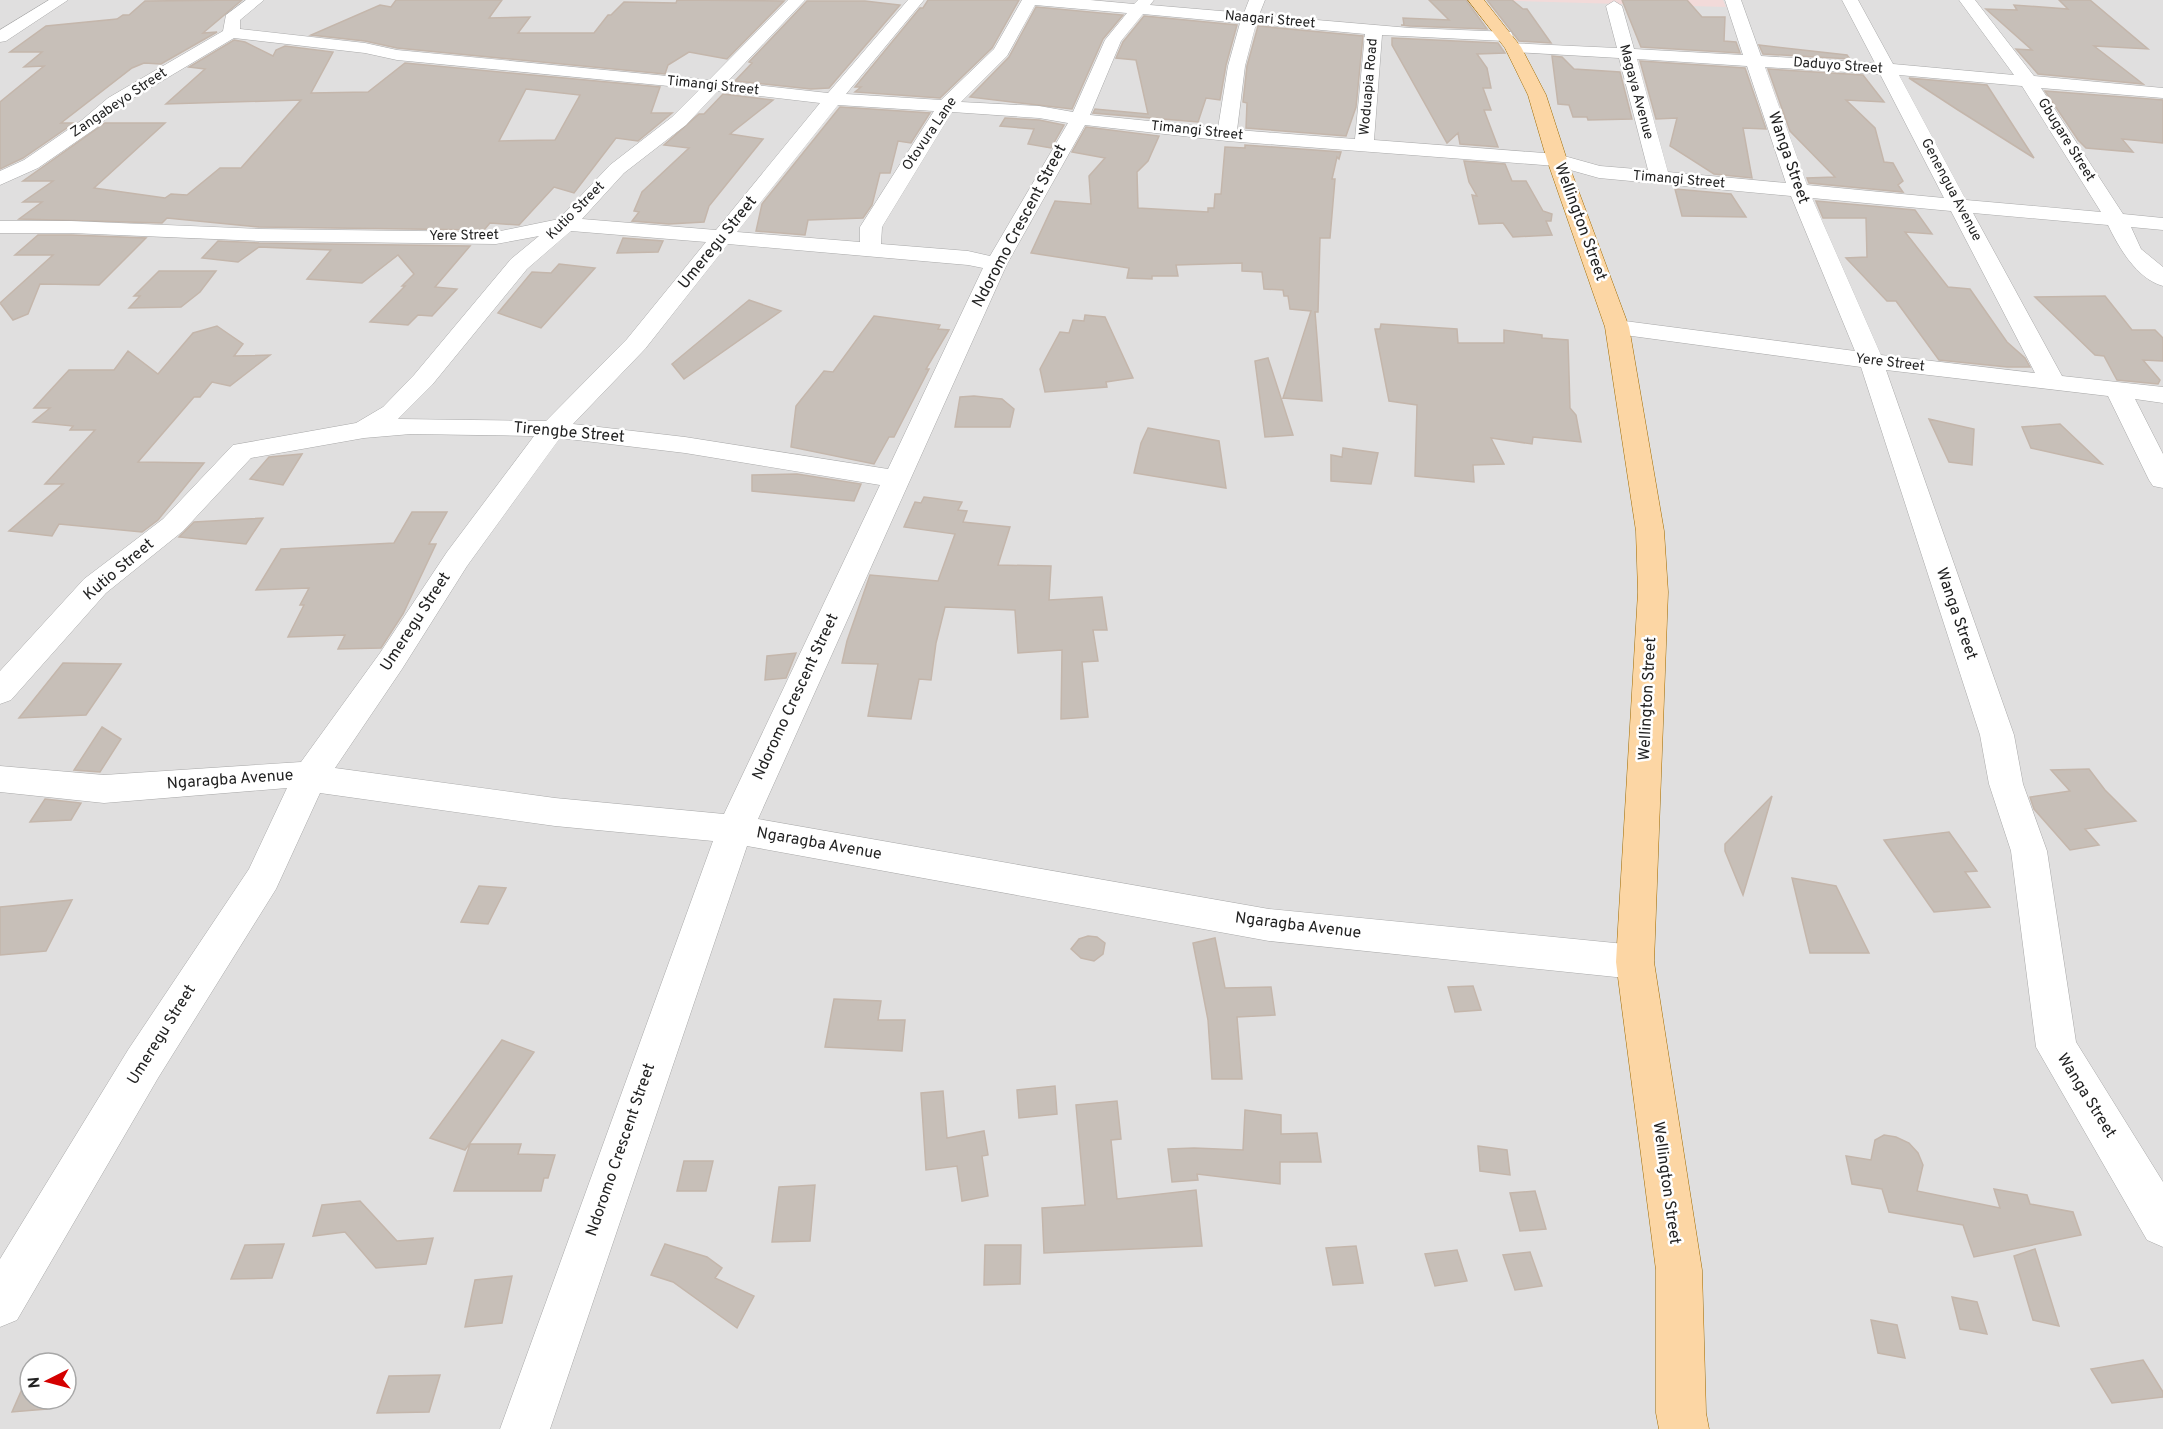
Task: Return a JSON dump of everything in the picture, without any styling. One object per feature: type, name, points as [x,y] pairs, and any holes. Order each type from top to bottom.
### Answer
[{"type":"main road","name":"Wellington Street","points":[[1476,0],[1509,41],[1537,95],[1557,160],[1617,327],[1650,531],[1653,592],[1635,962],[1679,1270],[1681,1413],[1684,1429]]},
{"type":"street","points":[[0,38],[60,0]]},
{"type":"street","points":[[231,33],[232,18],[256,0]]},
{"type":"street","name":"Kutio Street","points":[[364,430],[393,412],[416,388],[519,264],[566,224],[617,170],[679,121],[715,86],[733,62],[796,0]]},
{"type":"street","name":"Umeregu Street","points":[[0,1303],[142,1064],[263,878],[309,778],[391,661],[457,559],[553,429],[636,344],[832,99],[916,0]]},
{"type":"street","name":"Otovura Lane","points":[[870,250],[870,227],[946,105],[1001,52],[1030,0]]},
{"type":"street","name":"Naagari Street","points":[[1036,0],[1142,5],[1248,19],[1509,41]]},
{"type":"street","points":[[1227,135],[1234,75],[1248,19],[1257,0]]},
{"type":"street","name":"Wanga Street","points":[[1733,0],[1798,189],[1871,361],[1997,735],[2006,784],[2029,851],[2056,1047],[2163,1224]]},
{"type":"street","name":"Genengua Avenue","points":[[1850,0],[2052,381]]},
{"type":"street","name":"Gbugare Street","points":[[1967,0],[2028,81],[2116,219],[2132,252],[2163,279]]},
{"type":"street","name":"Ndoromo Crescent Street","points":[[525,1429],[735,829],[996,264],[1079,119],[1113,40],[1142,5]]},
{"type":"street","name":"Magaya Avenue","points":[[1614,6],[1624,52],[1660,178]]},
{"type":"street","name":"Woduapia Road","points":[[1364,146],[1374,29]]},
{"type":"street","name":"Timangi Street","points":[[231,33],[365,48],[397,55],[832,99],[1039,112],[1079,119],[1227,135],[1557,160],[1599,172],[1798,189],[1959,207],[2163,224]]},
{"type":"street","name":"Zangabeyo Street","points":[[0,179],[31,164],[89,124],[114,102],[231,33]]},
{"type":"street","name":"Daduyo Street","points":[[1509,41],[1624,52],[1887,69],[2163,93]]},
{"type":"street","name":"Yere Street","points":[[0,227],[71,227],[259,235],[496,238],[566,224],[968,258],[996,264]]},
{"type":"street","name":"Yere Street","points":[[1617,327],[1871,361],[2163,395]]},
{"type":"street","points":[[2118,391],[2163,480]]},
{"type":"street","name":"Tirengbe Street","points":[[242,451],[364,430],[411,426],[553,429],[685,445],[896,479]]},
{"type":"street","name":"Kutio Street","points":[[0,692],[95,586],[173,525],[242,451]]},
{"type":"street","name":"Ngaragba Avenue","points":[[0,779],[104,789],[297,774],[309,778],[555,812],[735,829],[1269,925],[1635,962]]},
{"type":"shaded area","points":[[0,0],[2163,0],[2163,1429],[0,1429]]},
{"type":"shaded area","points":[[1484,0],[1723,0],[1726,7]]},
{"type":"building","points":[[242,0],[203,33],[217,32],[161,64],[144,63],[132,68],[61,123],[74,123],[23,158],[0,169],[0,102],[44,66],[24,67],[42,52],[10,52],[46,26],[117,19],[123,15],[129,15],[145,1]]},
{"type":"building","points":[[396,0],[502,0],[489,18],[530,17],[518,33],[594,33],[608,15],[611,15],[624,2],[784,1],[727,59],[689,52],[668,65],[665,74],[397,48],[365,41],[311,35],[380,5],[391,7]]},
{"type":"building","points":[[928,0],[1019,0],[992,48],[940,98],[855,92],[861,87],[855,87]]},
{"type":"building","points":[[1429,0],[1466,0],[1487,29],[1401,25],[1404,25],[1403,18],[1449,20]]},
{"type":"building","points":[[1487,0],[1512,0],[1523,9],[1527,9],[1551,43],[1519,41]]},
{"type":"building","points":[[1622,0],[1687,0],[1702,17],[1725,17],[1724,41],[1736,42],[1740,53],[1641,47]]},
{"type":"building","points":[[2059,0],[2090,0],[2148,49],[2094,46],[2143,84],[2038,74],[2016,49],[2032,50],[1986,9],[2017,10],[2014,5],[2068,9]]},
{"type":"building","points":[[807,1],[865,1],[900,5],[829,88],[811,89],[735,81],[752,63],[749,62]]},
{"type":"building","points":[[1036,7],[1123,15],[1103,39],[1072,109],[970,97],[1009,57]]},
{"type":"building","points":[[1144,16],[1237,25],[1226,65],[1220,100],[1206,98],[1198,122],[1093,113],[1095,109],[1148,114],[1136,60],[1116,58],[1123,42]]},
{"type":"building","points":[[1258,26],[1363,36],[1356,107],[1346,136],[1246,128],[1247,103],[1243,102],[1247,66]]},
{"type":"building","points":[[1392,38],[1498,43],[1505,53],[1477,54],[1487,68],[1491,88],[1483,88],[1491,110],[1484,110],[1498,147],[1460,144],[1458,133],[1447,143],[1392,45]]},
{"type":"building","points":[[234,40],[245,42],[273,56],[276,50],[285,46],[333,52],[311,93],[368,92],[405,63],[660,87],[651,113],[672,113],[638,141],[616,138],[574,193],[554,187],[519,225],[490,223],[484,230],[259,227],[167,218],[162,223],[19,219],[42,202],[23,202],[53,181],[23,181],[105,123],[165,123],[94,188],[165,198],[171,194],[187,195],[220,168],[241,168],[301,100],[166,104],[205,69],[189,67]],"holes":[[[526,89],[580,95],[555,140],[499,141]]]},
{"type":"building","points":[[1759,45],[1847,55],[1850,59],[1763,54]]},
{"type":"building","points":[[1552,56],[1562,57],[1574,69],[1620,72],[1632,119],[1588,120],[1587,117],[1573,117],[1569,105],[1558,104]]},
{"type":"building","points":[[1640,61],[1745,68],[1766,129],[1743,128],[1752,178],[1714,174],[1670,146],[1677,118],[1656,119]]},
{"type":"building","points":[[1768,69],[1863,75],[1884,102],[1846,100],[1875,128],[1884,162],[1893,163],[1903,181],[1898,185],[1903,192],[1809,183],[1807,178],[1835,177],[1790,131]]},
{"type":"building","points":[[1909,78],[1987,85],[2034,158],[1958,110]]},
{"type":"building","points":[[2045,91],[2163,100],[2163,143],[2122,139],[2133,152],[2086,148],[2078,140]]},
{"type":"building","points":[[723,94],[773,100],[730,134],[763,139],[709,206],[704,222],[669,224],[632,221],[639,212],[634,211],[642,192],[689,148],[664,145],[699,114],[704,114]]},
{"type":"building","points":[[840,107],[930,113],[911,143],[898,141],[890,173],[880,173],[872,205],[863,218],[808,220],[805,235],[756,231],[762,204]]},
{"type":"building","points":[[1005,118],[1039,120],[1064,125],[1051,148],[1028,144],[1034,129],[1000,126]]},
{"type":"building","points":[[1086,127],[1159,136],[1148,161],[1137,172],[1138,208],[1208,212],[1208,208],[1214,208],[1215,194],[1221,194],[1225,147],[1245,148],[1245,145],[1341,152],[1339,159],[1337,157],[1332,179],[1335,179],[1330,238],[1320,238],[1318,312],[1315,312],[1322,401],[1283,398],[1311,311],[1290,309],[1288,296],[1284,296],[1283,290],[1264,289],[1262,272],[1242,271],[1242,263],[1176,265],[1178,276],[1152,276],[1152,279],[1127,278],[1129,268],[1031,253],[1055,201],[1091,204],[1089,176],[1105,158],[1072,152]]},
{"type":"building","points":[[1464,161],[1505,164],[1512,181],[1526,181],[1543,211],[1552,214],[1551,221],[1546,221],[1552,235],[1513,237],[1503,223],[1479,224],[1472,195],[1477,196],[1469,182]]},
{"type":"building","points":[[1675,189],[1731,194],[1746,217],[1682,216]]},
{"type":"building","points":[[1816,201],[1915,210],[1932,234],[1905,232],[1948,287],[1970,289],[2007,342],[2025,358],[2030,367],[1939,360],[1896,301],[1887,301],[1846,258],[1867,257],[1866,218],[1823,218]]},
{"type":"building","points":[[38,235],[146,238],[99,285],[40,284],[28,314],[13,320],[0,303],[53,255],[15,255]]},
{"type":"building","points":[[623,238],[663,241],[658,252],[617,253]]},
{"type":"building","points":[[218,241],[470,246],[435,287],[457,289],[432,316],[418,315],[408,325],[370,322],[414,274],[398,255],[362,283],[307,279],[331,250],[259,247],[238,262],[202,258]]},
{"type":"building","points":[[559,264],[595,268],[541,328],[498,313],[532,272],[551,273]]},
{"type":"building","points":[[159,271],[216,271],[200,292],[181,307],[129,308],[140,296],[134,296]]},
{"type":"building","points":[[2105,296],[2132,330],[2155,330],[2163,338],[2163,361],[2143,360],[2160,380],[2158,384],[2117,380],[2104,356],[2095,355],[2035,297]]},
{"type":"building","points":[[749,300],[781,311],[684,379],[672,364]]},
{"type":"building","points":[[1085,315],[1105,317],[1133,378],[1106,382],[1107,387],[1045,392],[1040,369],[1060,332],[1069,333],[1073,320],[1084,321]]},
{"type":"building","points":[[874,316],[940,325],[938,329],[949,330],[926,369],[929,369],[894,437],[889,437],[874,464],[791,447],[796,406],[824,371],[833,372]]},
{"type":"building","points":[[1381,324],[1457,329],[1458,343],[1504,343],[1504,330],[1542,335],[1542,338],[1568,340],[1570,408],[1576,415],[1581,442],[1533,437],[1532,444],[1491,438],[1504,464],[1473,465],[1474,482],[1415,476],[1417,405],[1389,401],[1375,329],[1380,329]]},
{"type":"building","points":[[217,326],[243,344],[234,356],[270,355],[230,386],[212,382],[200,397],[194,397],[138,462],[204,463],[158,520],[142,532],[59,524],[52,536],[9,531],[63,484],[45,484],[95,430],[70,430],[73,426],[33,422],[50,408],[34,408],[69,370],[114,370],[128,351],[158,374],[193,333]]},
{"type":"building","points":[[1268,358],[1293,435],[1265,437],[1255,361]]},
{"type":"building","points":[[960,397],[1002,399],[1014,409],[1010,427],[955,427]]},
{"type":"building","points":[[1929,419],[1974,429],[1972,465],[1949,462]]},
{"type":"building","points":[[2060,424],[2102,464],[2031,448],[2022,427]]},
{"type":"building","points":[[1148,428],[1219,441],[1226,488],[1134,473],[1141,443]]},
{"type":"building","points":[[1343,448],[1378,453],[1371,484],[1331,481],[1331,455],[1342,457]]},
{"type":"building","points":[[302,454],[283,485],[250,479],[269,457]]},
{"type":"building","points":[[797,474],[861,484],[854,501],[752,491],[752,475]]},
{"type":"building","points":[[924,497],[962,502],[958,510],[967,511],[963,522],[1010,527],[998,565],[1051,566],[1049,600],[1102,597],[1107,630],[1093,630],[1098,661],[1082,662],[1088,717],[1061,719],[1062,650],[1018,653],[1015,610],[945,607],[936,643],[931,680],[919,679],[911,719],[868,716],[878,664],[842,663],[847,641],[870,575],[938,581],[955,534],[904,527],[915,502],[921,503]]},
{"type":"building","points":[[412,512],[447,512],[429,544],[436,544],[403,614],[381,648],[338,649],[345,635],[288,637],[304,605],[300,605],[309,588],[256,590],[281,549],[394,543]]},
{"type":"building","points":[[263,518],[246,544],[179,537],[194,522]]},
{"type":"building","points":[[796,653],[786,678],[765,680],[767,656]]},
{"type":"building","points":[[63,663],[121,664],[86,715],[19,718]]},
{"type":"building","points":[[102,727],[121,739],[100,772],[74,770]]},
{"type":"building","points":[[2089,769],[2105,790],[2136,821],[2085,829],[2099,845],[2070,850],[2034,809],[2030,797],[2070,791],[2051,770]]},
{"type":"building","points":[[1772,796],[1743,895],[1725,851],[1725,844]]},
{"type":"building","points":[[45,799],[81,803],[71,820],[30,822]]},
{"type":"building","points":[[1949,832],[1977,871],[1965,872],[1990,907],[1934,912],[1884,840]]},
{"type":"building","points":[[1792,878],[1836,886],[1869,953],[1810,953]]},
{"type":"building","points":[[479,886],[506,888],[488,924],[461,922]]},
{"type":"building","points":[[72,900],[46,951],[0,955],[0,907]]},
{"type":"building","points":[[1088,936],[1097,937],[1105,943],[1103,954],[1094,961],[1081,958],[1071,949],[1079,939]]},
{"type":"building","points":[[1215,938],[1225,988],[1271,987],[1275,1015],[1237,1017],[1242,1079],[1212,1079],[1208,1020],[1193,943]]},
{"type":"building","points":[[1473,986],[1481,1010],[1455,1012],[1448,987]]},
{"type":"building","points":[[834,999],[881,1001],[878,1020],[905,1020],[902,1051],[825,1047]]},
{"type":"building","points":[[502,1040],[534,1052],[465,1150],[430,1138]]},
{"type":"building","points":[[1055,1086],[1057,1114],[1019,1118],[1017,1090]]},
{"type":"building","points":[[943,1091],[947,1138],[984,1131],[988,1155],[982,1156],[988,1196],[962,1201],[957,1166],[926,1170],[921,1093]]},
{"type":"building","points":[[1117,1101],[1121,1139],[1111,1140],[1117,1199],[1196,1190],[1202,1246],[1044,1253],[1042,1208],[1085,1205],[1076,1105]]},
{"type":"building","points":[[1245,1110],[1281,1115],[1281,1134],[1317,1133],[1321,1162],[1280,1162],[1280,1184],[1197,1174],[1198,1180],[1172,1182],[1168,1149],[1243,1150]]},
{"type":"building","points":[[1884,1135],[1909,1143],[1918,1153],[1923,1165],[1917,1191],[2000,1208],[1994,1189],[2027,1195],[2030,1204],[2073,1212],[2081,1235],[1974,1257],[1963,1225],[1889,1212],[1882,1189],[1852,1184],[1846,1156],[1871,1160],[1875,1140]]},
{"type":"building","points":[[470,1144],[521,1144],[518,1154],[555,1155],[548,1178],[544,1178],[541,1191],[454,1191]]},
{"type":"building","points":[[1478,1146],[1507,1150],[1510,1175],[1480,1171]]},
{"type":"building","points":[[684,1161],[713,1161],[706,1191],[677,1191]]},
{"type":"building","points":[[815,1185],[810,1241],[772,1242],[779,1187]]},
{"type":"building","points":[[1535,1191],[1546,1229],[1520,1231],[1510,1193]]},
{"type":"building","points":[[360,1201],[397,1241],[433,1238],[426,1264],[376,1268],[345,1232],[313,1236],[322,1205]]},
{"type":"building","points":[[284,1244],[272,1278],[231,1279],[245,1245]]},
{"type":"building","points":[[665,1244],[707,1257],[722,1268],[715,1278],[754,1296],[737,1328],[673,1282],[651,1275]]},
{"type":"building","points":[[985,1245],[1021,1245],[1020,1284],[984,1285]]},
{"type":"building","points":[[1356,1246],[1363,1283],[1333,1285],[1326,1248]]},
{"type":"building","points":[[2035,1249],[2059,1326],[2033,1320],[2014,1256]]},
{"type":"building","points":[[1457,1250],[1467,1281],[1435,1286],[1425,1254]]},
{"type":"building","points":[[1530,1252],[1542,1286],[1515,1290],[1503,1255]]},
{"type":"building","points":[[512,1276],[502,1323],[465,1327],[475,1280]]},
{"type":"building","points":[[1952,1297],[1977,1302],[1987,1334],[1960,1329]]},
{"type":"building","points":[[1871,1320],[1897,1325],[1905,1358],[1878,1353]]},
{"type":"building","points":[[2143,1360],[2163,1392],[2163,1397],[2112,1403],[2091,1369]]},
{"type":"building","points":[[440,1375],[429,1412],[377,1413],[389,1376]]},
{"type":"building","points":[[18,1398],[18,1411],[24,1411],[12,1412]]}]
